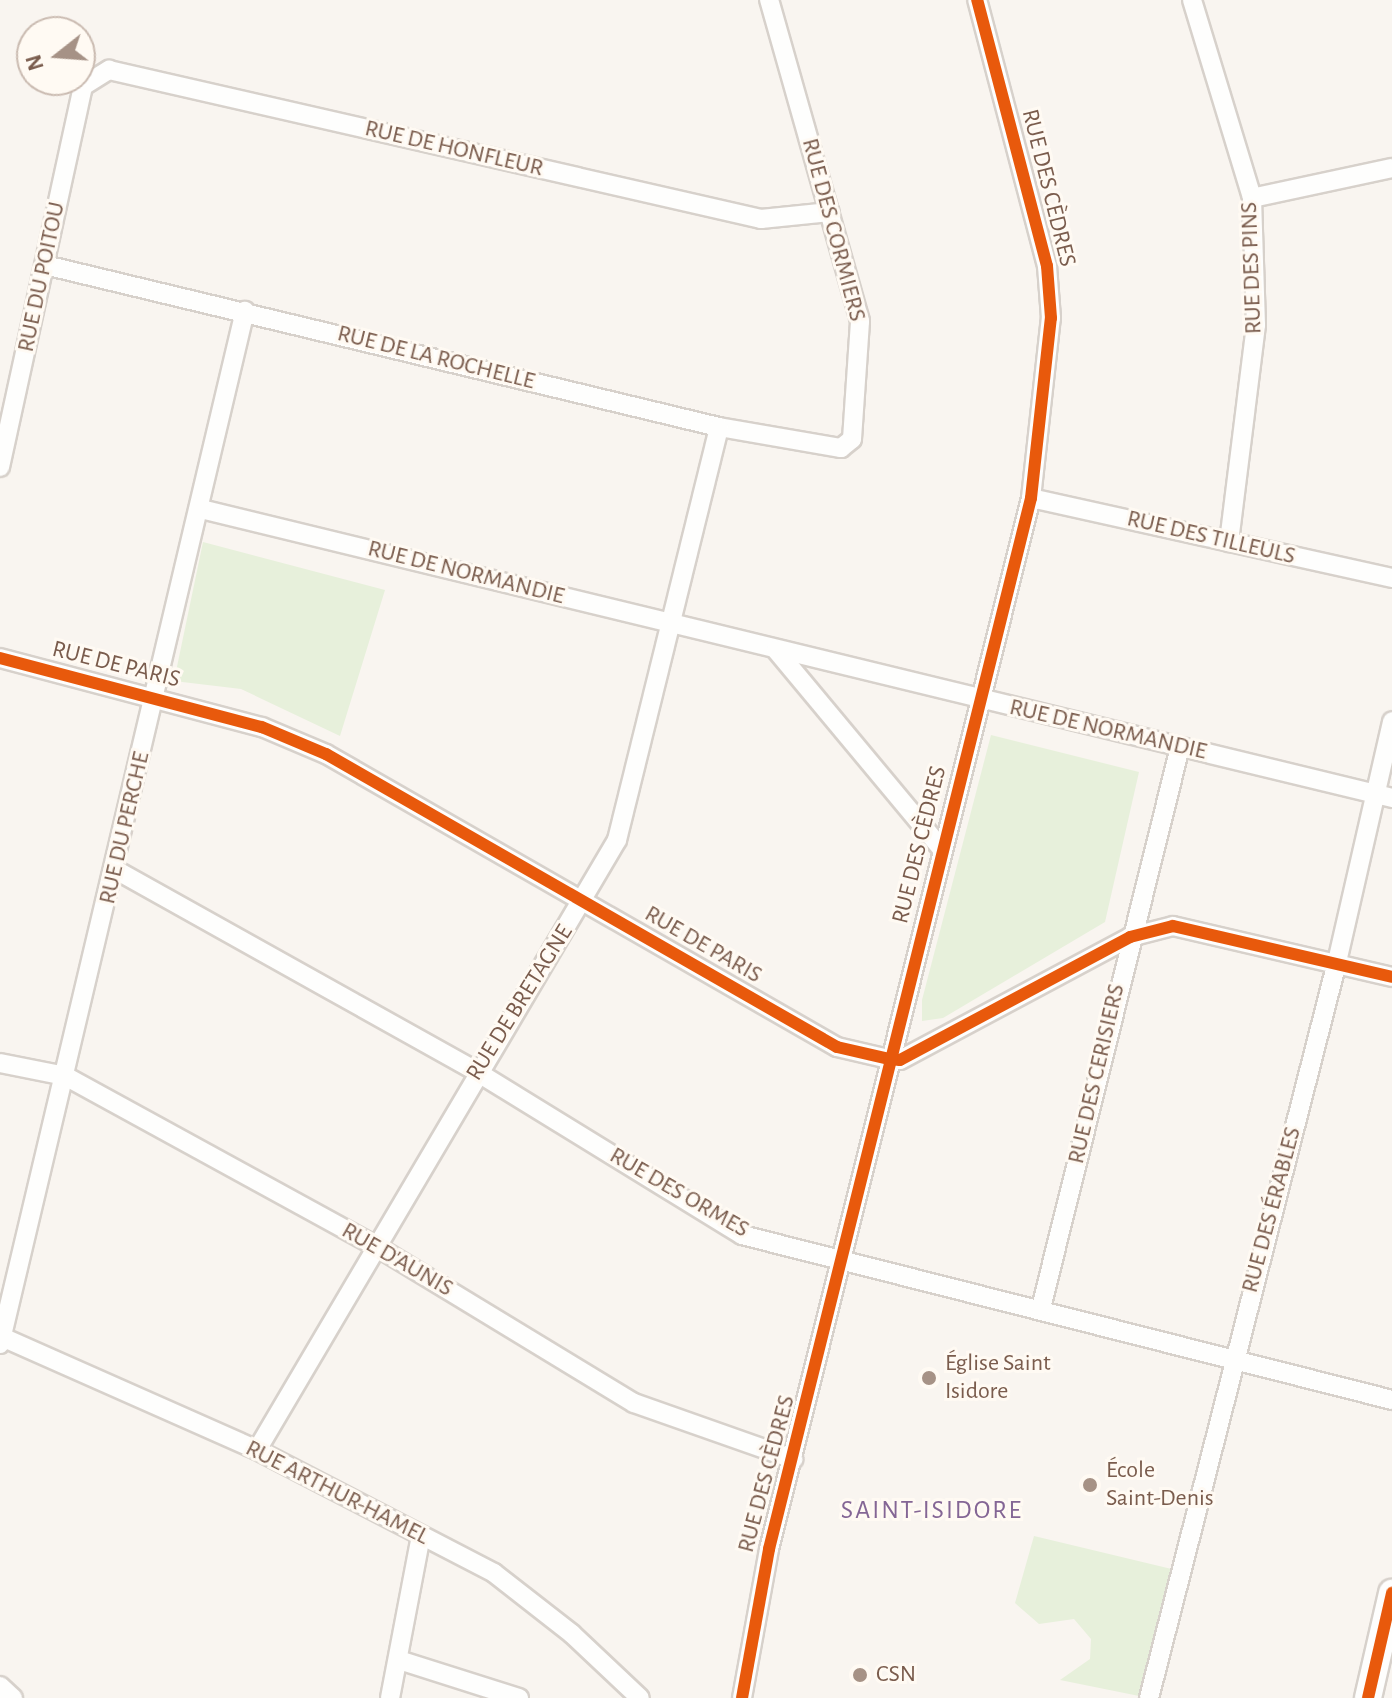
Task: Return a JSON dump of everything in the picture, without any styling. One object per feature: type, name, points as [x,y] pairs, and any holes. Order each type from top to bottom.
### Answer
[{"type":"main road","points":[[1368,1698],[1392,1593]]},
{"type":"street","name":"RUE DES CORMIERS","points":[[769,0],[860,321],[852,439],[841,448],[829,445]]},
{"type":"street","name":"RUE DES CÈDRES","points":[[742,1698],[751,1627],[845,1259],[889,1059],[1031,498],[1051,318],[1047,266],[977,0]]},
{"type":"street","name":"RUE DES PINS","points":[[1192,0],[1252,198],[1256,325],[1229,542]]},
{"type":"street","name":"RUE DE HONFLEUR","points":[[96,78],[109,70],[761,219],[830,212]]},
{"type":"street","name":"RUE DU POITOU","points":[[0,467],[81,96]]},
{"type":"street","points":[[1252,198],[1392,168]]},
{"type":"street","name":"RUE DE LA ROCHELLE","points":[[45,265],[719,427],[829,445]]},
{"type":"street","name":"RUE DU PERCHE","points":[[1,1341],[116,870],[245,311]]},
{"type":"street","name":"RUE DE BRETAGNE","points":[[257,1450],[374,1245],[477,1072],[584,902],[617,840],[719,427]]},
{"type":"street","name":"RUE DES TILLEULS","points":[[1031,498],[1392,578]]},
{"type":"street","name":"RUE DE NORMANDIE","points":[[201,509],[1385,796]]},
{"type":"street","points":[[776,650],[942,849]]},
{"type":"street","name":"RUE DE PARIS","points":[[0,658],[262,727],[326,754],[837,1047],[889,1059]]},
{"type":"street","name":"RUE DES ÉRABLES","points":[[1149,1698],[1337,962],[1385,796],[1392,721]]},
{"type":"street","name":"RUE DES CERISIERS","points":[[1041,1308],[1130,937],[1180,747]]},
{"type":"street","name":"RUE DES ORMES","points":[[116,870],[477,1072],[742,1235],[1041,1308],[1233,1361],[1392,1400]]},
{"type":"street","points":[[889,1059],[900,1060],[1130,937],[1173,926],[1392,977]]},
{"type":"street","name":"RUE D'AUNIS","points":[[0,1063],[65,1076],[374,1245],[634,1403],[793,1459]]},
{"type":"street","name":"RUE ARTHUR-HAMEL","points":[[1,1341],[257,1450],[494,1573],[572,1634],[640,1698]]},
{"type":"street","points":[[390,1698],[421,1536]]},
{"type":"street","points":[[399,1660],[519,1698]]},
{"type":"street","points":[[0,1686],[13,1698]]},
{"type":"green space","points":[[203,542],[385,590],[340,736],[241,689],[174,681]]},
{"type":"green space","points":[[991,735],[1139,772],[1105,922],[943,1018],[922,1021],[922,1000]]},
{"type":"green space","points":[[1034,1536],[1180,1571],[1149,1698],[1060,1680],[1090,1659],[1091,1639],[1074,1619],[1039,1624],[1015,1603]]},
{"type":"cycle path","points":[[742,1698],[769,1549],[1031,498],[1051,318],[1047,266],[977,0]]},
{"type":"cycle path","points":[[0,658],[262,727],[326,754],[837,1047],[889,1059],[900,1060],[1130,937],[1173,926],[1392,977]]},
{"type":"cycle path","points":[[1368,1698],[1392,1593]]},
{"type":"place","name":"Église Saint Isidore","points":[[929,1378]]},
{"type":"place","name":"École Saint-Denis","points":[[1090,1485]]},
{"type":"place","name":"CSN","points":[[860,1675]]},
{"type":"district","name":"SAINT-ISIDORE","points":[[932,1511]]}]
